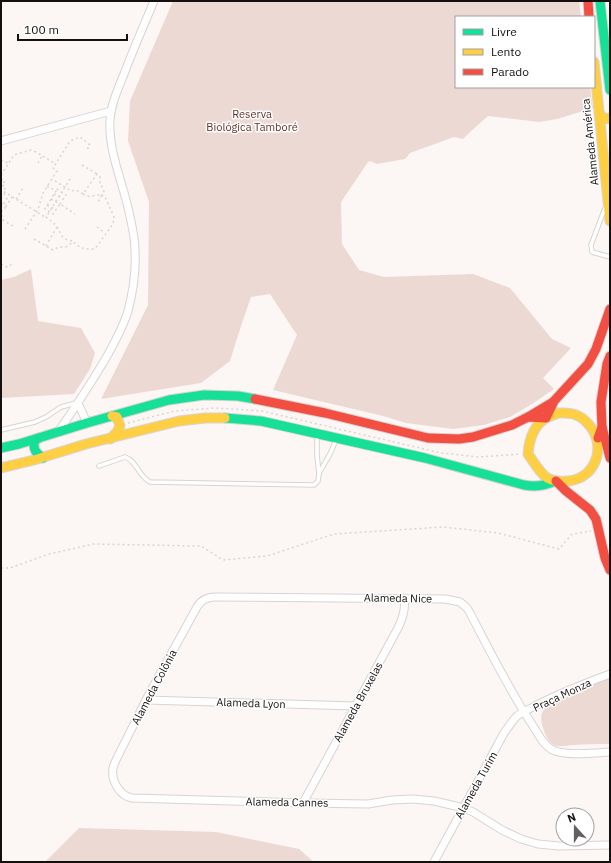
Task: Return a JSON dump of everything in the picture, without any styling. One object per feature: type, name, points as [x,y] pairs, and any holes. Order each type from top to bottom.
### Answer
[{"type":"main road","points":[[588,1],[589,16]]},
{"type":"main road","points":[[600,1],[610,90]]},
{"type":"main road","name":"Alameda América","points":[[595,71],[610,221]]},
{"type":"main road","points":[[600,114],[604,119],[610,118]]},
{"type":"main road","points":[[604,158],[605,153],[610,150]]},
{"type":"main road","points":[[545,418],[554,401],[588,364],[596,349],[610,309]]},
{"type":"main road","points":[[610,356],[607,364],[601,402],[602,427],[610,458]]},
{"type":"main road","points":[[1,448],[169,400],[204,395],[238,396],[257,399],[422,437],[459,439],[490,433],[512,426],[554,401]]},
{"type":"main road","points":[[602,427],[598,438],[599,448],[597,459],[592,468],[585,475],[576,480],[566,482],[556,481],[545,477],[528,454],[531,436],[537,425],[545,418],[558,413],[570,413],[582,418],[592,426],[598,438],[607,447]]},
{"type":"main road","points":[[110,438],[117,432],[120,426],[117,417],[112,416]]},
{"type":"main road","points":[[1,468],[43,458],[86,444],[178,421],[218,417],[261,421],[425,458],[524,485],[541,486],[566,491]]},
{"type":"main road","points":[[528,417],[545,418]]},
{"type":"main road","points":[[39,438],[35,440],[33,445],[36,453],[43,458]]},
{"type":"main road","points":[[541,486],[556,481]]},
{"type":"main road","points":[[556,481],[590,510],[596,519],[605,558],[610,570]]},
{"type":"street","points":[[58,432],[78,403],[116,341],[128,313],[133,286],[135,251],[128,207],[114,152],[110,121],[116,94],[133,49],[154,1]]},
{"type":"street","points":[[1,141],[111,111]]},
{"type":"street","points":[[78,403],[87,423]]},
{"type":"street","name":"Alameda Nice","points":[[208,598],[227,596],[455,600],[464,604],[470,613],[495,662],[524,713]]},
{"type":"street","name":"Alameda Colônia","points":[[116,784],[113,769],[116,760],[146,700],[197,607],[203,600],[208,598]]},
{"type":"street","name":"Alameda Bruxelas","points":[[302,803],[402,620],[405,608],[404,598]]},
{"type":"street","name":"Praça Monza","points":[[610,674],[569,690],[524,713],[543,742],[555,751],[584,754],[610,752]]},
{"type":"street","name":"Alameda Lyon","points":[[146,700],[355,706]]},
{"type":"street","name":"Alameda Turim","points":[[434,862],[504,734],[512,722],[524,713]]},
{"type":"street","name":"Alameda Cannes","points":[[116,784],[126,797],[132,798],[368,804],[392,800],[413,799],[464,808],[502,830],[521,839],[538,844],[559,846],[610,845]]},
{"type":"lane","points":[[608,201],[591,245],[592,252],[610,257]]},
{"type":"lane","points":[[1,430],[35,422],[46,418],[61,407],[78,403]]},
{"type":"lane","points":[[99,466],[125,457],[130,458],[145,479],[150,482],[314,485],[318,481],[319,474],[317,434]]},
{"type":"lane","points":[[319,474],[330,454],[336,438]]},
{"type":"path","points":[[25,229],[39,206],[42,193],[57,171],[53,168],[70,141],[80,138],[90,145],[86,151]]},
{"type":"path","points":[[1,175],[14,155],[31,150],[56,164]]},
{"type":"path","points":[[38,163],[42,156]]},
{"type":"path","points":[[1,160],[9,164]]},
{"type":"path","points":[[82,166],[100,177],[100,184],[104,192],[98,202]]},
{"type":"path","points":[[83,194],[97,174]]},
{"type":"path","points":[[46,217],[72,176]]},
{"type":"path","points":[[1,178],[5,181],[2,185],[6,187],[3,191],[46,217],[57,227],[62,236],[81,248],[94,249],[113,224],[114,217],[105,197],[102,195]]},
{"type":"path","points":[[52,179],[71,191],[76,190],[85,196],[89,197],[102,195]]},
{"type":"path","points":[[48,186],[56,191],[57,189],[66,195],[53,214],[45,209],[56,191]]},
{"type":"path","points":[[16,199],[23,188]]},
{"type":"path","points":[[6,193],[2,198],[10,201]]},
{"type":"path","points":[[54,194],[64,199]]},
{"type":"path","points":[[9,195],[2,204],[1,215],[3,220],[13,226]]},
{"type":"path","points":[[2,210],[12,197]]},
{"type":"path","points":[[51,199],[75,214]]},
{"type":"path","points":[[2,204],[6,206]]},
{"type":"path","points":[[47,205],[56,210]]},
{"type":"path","points":[[46,246],[57,227]]},
{"type":"path","points":[[97,228],[105,233]]},
{"type":"path","points":[[34,239],[53,250],[59,247],[66,247],[73,242]]},
{"type":"path","points":[[1,264],[7,267],[13,262]]},
{"type":"path","points":[[1,568],[10,568],[49,554],[94,544],[201,546],[223,560],[267,556],[334,534],[443,527],[498,533],[559,549],[572,534],[598,529]]},
{"type":"green space","name":"Reserva Biológica Tamboré","points":[[173,1],[579,1],[581,16],[455,16],[455,88],[590,88],[593,108],[557,119],[539,122],[488,116],[463,139],[454,137],[410,153],[405,159],[377,164],[370,161],[368,162],[341,202],[342,244],[359,270],[384,277],[473,274],[510,288],[552,339],[571,348],[543,378],[554,389],[510,417],[484,425],[453,429],[406,423],[383,416],[273,390],[297,335],[270,294],[251,297],[230,361],[201,383],[101,399],[148,305],[149,202],[128,141],[130,101]]},
{"type":"green space","points":[[31,269],[38,321],[81,328],[95,353],[90,369],[74,394],[1,398],[1,280],[14,277]]},
{"type":"green space","points":[[610,677],[610,744],[559,746],[550,742],[545,733],[541,718],[546,707],[562,697]]},
{"type":"green space","points":[[79,828],[216,832],[299,849],[314,862],[45,862]]},
{"type":"traffic: fast","points":[[600,1],[610,90]]},
{"type":"traffic: fast","points":[[1,448],[169,400],[204,395],[238,396],[255,399]]},
{"type":"traffic: fast","points":[[225,418],[261,421],[425,458],[524,485],[540,486],[555,481]]},
{"type":"traffic: fast","points":[[39,438],[35,440],[34,448],[43,458]]},
{"type":"traffic: slow","points":[[595,72],[610,221]]},
{"type":"traffic: slow","points":[[600,114],[604,119],[610,118]]},
{"type":"traffic: slow","points":[[558,413],[572,413],[582,418],[590,426],[598,443],[596,461],[591,468],[585,475],[568,481],[552,480],[544,476],[528,454],[529,444],[535,429],[546,418],[558,413]]},
{"type":"traffic: slow","points":[[110,439],[117,432],[120,426],[117,417],[112,416]]},
{"type":"traffic: slow","points":[[1,468],[34,460],[86,444],[179,421],[205,418],[225,418]]},
{"type":"traffic: jam","points":[[588,1],[589,16]]},
{"type":"traffic: jam","points":[[546,418],[554,401],[588,364],[596,349],[610,309]]},
{"type":"traffic: jam","points":[[598,438],[602,427],[601,402],[607,364],[610,356]]},
{"type":"traffic: jam","points":[[255,399],[325,413],[428,438],[459,439],[473,437],[512,425],[528,417],[545,418]]},
{"type":"traffic: jam","points":[[528,417],[553,402]]},
{"type":"traffic: jam","points":[[602,427],[610,458]]},
{"type":"traffic: jam","points":[[556,481],[590,510],[596,519],[605,558],[610,570]]}]
